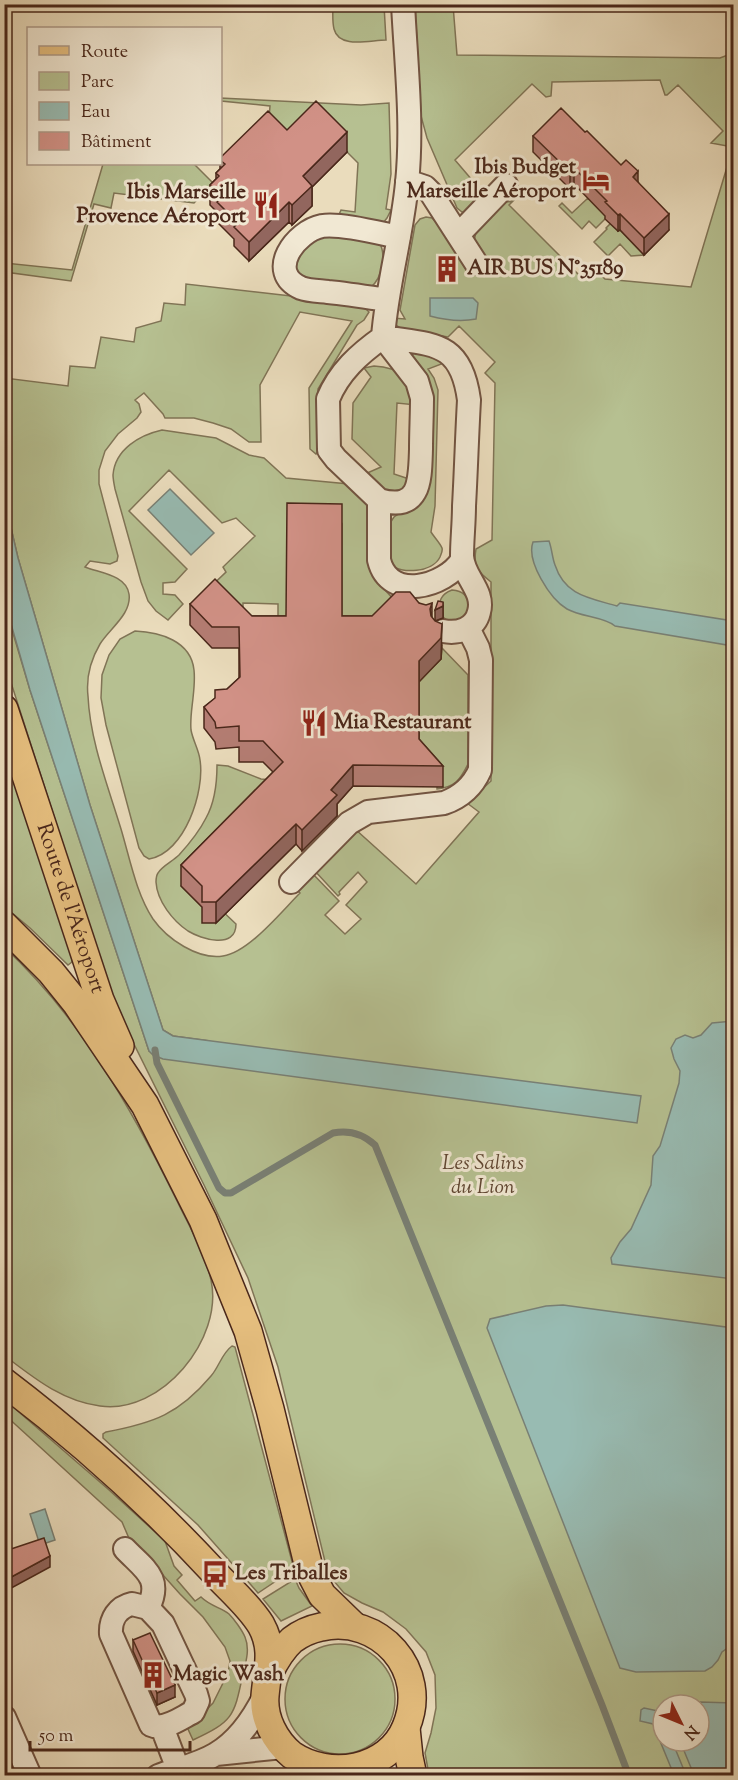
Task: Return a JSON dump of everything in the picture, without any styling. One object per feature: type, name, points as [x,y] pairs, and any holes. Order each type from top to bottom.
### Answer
[{"type":"main road","name":"Route de l'Aéroport","points":[[4,709],[100,1000],[145,1105]]},
{"type":"main road","points":[[4,925],[28,948],[76,1003],[145,1105],[203,1220],[248,1331],[270,1409],[310,1572],[322,1595],[354,1626]]},
{"type":"main road","points":[[4,1382],[52,1419],[137,1493],[200,1556],[256,1619],[265,1634],[269,1658],[266,1685],[266,1715],[273,1732],[292,1760],[322,1770],[349,1773],[375,1762],[393,1747],[406,1728],[412,1706],[411,1685],[404,1664],[392,1646],[374,1633],[354,1626],[333,1624],[312,1629],[294,1639],[279,1654],[266,1685]]},
{"type":"main road","points":[[406,1728],[413,1776]]},
{"type":"street","points":[[385,318],[417,381],[422,398],[420,480],[413,494],[407,500],[398,503],[379,500],[329,450],[328,399],[350,364],[365,349],[385,318],[407,182],[410,128],[403,4]]},
{"type":"street","points":[[407,182],[425,187],[431,193],[476,263]]},
{"type":"street","points":[[458,235],[506,185]]},
{"type":"street","points":[[399,237],[346,228],[324,226],[314,228],[293,245],[286,255],[284,265],[289,279],[303,289],[385,318],[442,348],[450,354],[460,368],[466,382],[469,400],[462,560],[481,604],[475,622],[468,628],[452,633],[443,631]]},
{"type":"street","points":[[379,500],[381,566],[388,577],[402,585],[422,607]]},
{"type":"street","points":[[402,585],[423,585],[439,580],[457,568],[462,560]]},
{"type":"street","points":[[291,882],[349,823],[358,817],[368,812],[444,803],[464,793],[477,778],[480,770],[481,660],[468,628]]},
{"type":"street","points":[[124,1549],[153,1580],[153,1598],[148,1608]]},
{"type":"street","points":[[132,1604],[148,1608],[163,1624],[196,1694],[198,1701],[193,1712],[162,1727],[151,1725],[111,1634],[113,1619],[124,1605],[132,1604]]},
{"type":"street","points":[[162,1727],[168,1772],[216,1754],[245,1728],[255,1715],[266,1685]]},
{"type":"street","points":[[4,1717],[30,1776]]},
{"type":"street","points":[[216,1754],[292,1760]]},
{"type":"green space","points":[[333,5],[384,5],[386,40],[356,42],[342,39],[334,29]]},
{"type":"green space","points":[[415,5],[453,5],[457,55],[720,58],[733,53],[733,147],[711,143],[723,131],[678,85],[665,95],[660,80],[552,82],[551,96],[546,97],[532,84],[455,160],[484,194],[466,212],[457,208],[427,138],[421,116]]},
{"type":"green space","points":[[222,98],[361,105],[389,103],[391,174],[386,209],[391,210],[383,223],[338,217],[341,210],[355,212],[358,163],[316,121],[289,147],[268,131],[270,106],[222,101]]},
{"type":"green space","name":"Les Salins du Lion","points":[[733,147],[733,1775],[429,1775],[425,1753],[436,1708],[435,1675],[426,1652],[406,1629],[383,1612],[344,1593],[328,1574],[278,1367],[248,1278],[115,1006],[5,664],[4,603],[30,690],[149,1051],[210,1041],[173,1036],[163,1030],[90,805],[18,558],[5,502],[5,378],[68,386],[70,366],[95,368],[101,337],[134,342],[136,328],[161,321],[164,303],[185,305],[186,284],[361,304],[369,312],[357,325],[318,389],[316,454],[310,449],[309,388],[352,321],[300,312],[260,385],[261,442],[249,442],[231,429],[194,418],[165,418],[144,393],[135,400],[141,412],[118,434],[105,451],[99,470],[99,484],[118,556],[117,561],[110,564],[90,561],[85,567],[118,579],[127,588],[129,601],[124,615],[100,644],[90,670],[89,713],[96,747],[138,887],[153,919],[166,934],[184,946],[203,955],[223,956],[243,947],[264,930],[300,893],[295,888],[312,873],[339,901],[325,915],[345,934],[361,919],[346,905],[367,882],[358,872],[338,896],[314,870],[355,829],[416,884],[479,812],[467,803],[491,781],[491,582],[479,571],[475,560],[476,549],[492,540],[495,383],[485,373],[495,362],[459,326],[448,337],[402,329],[396,325],[393,318],[405,319],[400,310],[415,225],[420,219],[432,218],[439,225],[467,271],[486,259],[474,241],[476,232],[506,202],[513,201],[509,205],[580,276],[591,266],[605,279],[691,287]]},
{"type":"green space","points":[[103,165],[195,165],[213,183],[194,203],[114,193],[111,208],[94,204],[71,281],[5,272],[5,263],[72,270]]},
{"type":"green space","points":[[588,198],[607,217],[596,228],[589,221],[582,229],[559,206],[562,203],[572,213]]},
{"type":"green space","points":[[612,222],[618,231],[620,230],[644,255],[631,256],[620,244],[608,256],[594,242]]},
{"type":"green space","points":[[333,234],[379,242],[383,253],[382,266],[378,278],[371,287],[308,281],[296,272],[294,256],[308,241]]},
{"type":"green space","points":[[417,350],[444,363],[428,369],[438,390],[435,506],[431,532],[442,550],[440,557],[431,566],[409,571],[401,570],[390,564],[388,526],[394,517],[409,507],[426,490],[430,482],[432,395],[411,356]]},
{"type":"green space","points":[[374,366],[391,369],[403,376],[416,405],[397,403],[394,474],[412,480],[397,494],[385,492],[365,474],[381,467],[352,439],[353,403],[371,377],[364,368]]},
{"type":"green space","points":[[162,430],[216,438],[249,455],[264,458],[286,478],[349,484],[369,502],[368,552],[371,570],[382,586],[407,613],[342,624],[342,525],[286,623],[278,623],[278,604],[243,603],[243,623],[202,595],[226,572],[223,567],[255,536],[236,518],[222,523],[169,470],[129,511],[187,569],[175,582],[163,583],[163,594],[175,595],[183,604],[168,620],[148,601],[113,477],[118,458],[130,445],[145,435]]},
{"type":"green space","points":[[452,590],[464,595],[471,607],[463,620],[448,621],[443,617],[443,613],[440,613],[441,599]]},
{"type":"green space","points":[[135,631],[154,633],[173,640],[181,645],[192,660],[194,680],[191,730],[200,760],[201,773],[196,803],[182,833],[162,854],[149,859],[139,848],[101,698],[102,675],[109,655],[120,639]]},
{"type":"green space","points":[[442,648],[468,675],[468,764],[456,782],[437,789],[442,786],[419,760],[419,682],[441,659]]},
{"type":"green space","points":[[4,743],[71,952],[72,962],[68,965],[5,907]]},
{"type":"green space","points":[[217,765],[228,766],[261,779],[285,781],[181,886],[202,907],[217,906],[236,924],[234,932],[224,940],[209,939],[194,934],[177,922],[159,896],[156,882],[160,870],[183,851],[206,818],[215,792]]},
{"type":"green space","points":[[4,947],[57,1003],[123,1099],[201,1250],[211,1280],[212,1303],[208,1326],[198,1348],[165,1386],[145,1398],[123,1406],[100,1406],[61,1394],[5,1356]]},
{"type":"green space","points":[[232,1346],[235,1347],[294,1569],[258,1593],[198,1525],[103,1438],[106,1432],[152,1420],[188,1400],[211,1376]]},
{"type":"green space","points":[[5,1400],[165,1541],[174,1566],[182,1575],[177,1580],[195,1601],[201,1597],[226,1612],[240,1628],[245,1637],[247,1651],[240,1688],[230,1716],[217,1728],[193,1740],[187,1727],[213,1703],[228,1673],[230,1661],[225,1647],[203,1617],[154,1565],[134,1550],[122,1522],[5,1415]]},
{"type":"green space","points":[[295,1579],[312,1606],[281,1621],[263,1599]]},
{"type":"green space","points":[[340,1644],[361,1648],[379,1660],[391,1678],[395,1699],[391,1720],[379,1738],[361,1750],[340,1754],[319,1750],[301,1738],[289,1720],[285,1699],[289,1678],[301,1660],[319,1648]]},
{"type":"water","points":[[430,298],[473,298],[478,303],[476,319],[453,320],[430,316]]},
{"type":"water","points":[[170,489],[214,533],[191,555],[148,510]]},
{"type":"water","points":[[5,502],[18,558],[90,805],[163,1030],[173,1036],[641,1096],[637,1123],[163,1059],[153,1055],[149,1051],[30,690],[5,603]]},
{"type":"water","points":[[549,541],[559,575],[565,583],[580,594],[617,606],[620,603],[733,621],[733,646],[615,626],[567,609],[547,588],[533,559],[533,542]]},
{"type":"water","points":[[733,1021],[733,1279],[612,1264],[611,1258],[631,1229],[651,1185],[653,1156],[660,1146],[679,1083],[680,1071],[671,1048],[676,1039],[685,1035],[693,1038],[701,1035],[712,1023]]},
{"type":"water","points":[[563,1305],[733,1328],[733,1648],[729,1647],[722,1652],[712,1667],[705,1671],[636,1672],[620,1668],[487,1328],[490,1319],[546,1306]]},
{"type":"water","points":[[45,1509],[55,1540],[40,1545],[30,1514]]},
{"type":"water","points":[[711,1702],[733,1703],[733,1775],[694,1775],[685,1753],[711,1753]]},
{"type":"water","points":[[644,1708],[651,1709],[651,1724],[640,1721],[641,1710]]},
{"type":"water","points":[[665,1753],[677,1753],[686,1775],[674,1775]]},
{"type":"building","points":[[316,101],[347,132],[303,176],[312,186],[292,205],[289,202],[249,242],[234,227],[238,223],[217,202],[222,197],[210,185],[219,176],[216,173],[225,164],[222,162],[222,156],[268,111],[287,130]]},
{"type":"building","points":[[561,108],[621,165],[626,160],[638,171],[633,177],[669,214],[644,238],[605,202],[607,201],[574,168],[570,172],[533,136]]},
{"type":"building","name":"Mia Restaurant","points":[[287,503],[342,504],[342,616],[372,616],[396,592],[410,592],[419,603],[426,605],[432,603],[431,616],[442,624],[441,638],[419,661],[419,739],[443,766],[353,765],[331,790],[337,795],[302,830],[296,824],[216,902],[202,902],[202,886],[181,865],[283,762],[263,741],[239,741],[239,726],[216,728],[215,722],[204,707],[215,698],[215,690],[227,689],[240,677],[239,627],[212,627],[190,604],[215,579],[252,616],[286,616]]},
{"type":"building","points":[[438,601],[443,602],[443,606],[435,610]]},
{"type":"building","points":[[4,1480],[10,1483],[4,1494]]},
{"type":"building","points":[[44,1538],[50,1556],[4,1581],[4,1570],[10,1556],[8,1550]]},
{"type":"building","points":[[150,1633],[175,1685],[157,1693],[133,1640]]},
{"type":"waterway","points":[[155,1050],[157,1063],[219,1188],[225,1193],[231,1193],[333,1133],[355,1134],[375,1145],[629,1776]]},
{"type":"place","name":"Ibis Budget Marseille Aéroport","points":[[596,180]]},
{"type":"place","name":"Ibis Marseille Provence Aéroport","points":[[266,205]]},
{"type":"place","name":"AIR BUS N°35189","points":[[447,269]]},
{"type":"place","name":"Mia Restaurant","points":[[314,723]]},
{"type":"place","name":"Les Triballes","points":[[215,1574]]},
{"type":"place","name":"Magic Wash","points":[[153,1675]]}]
